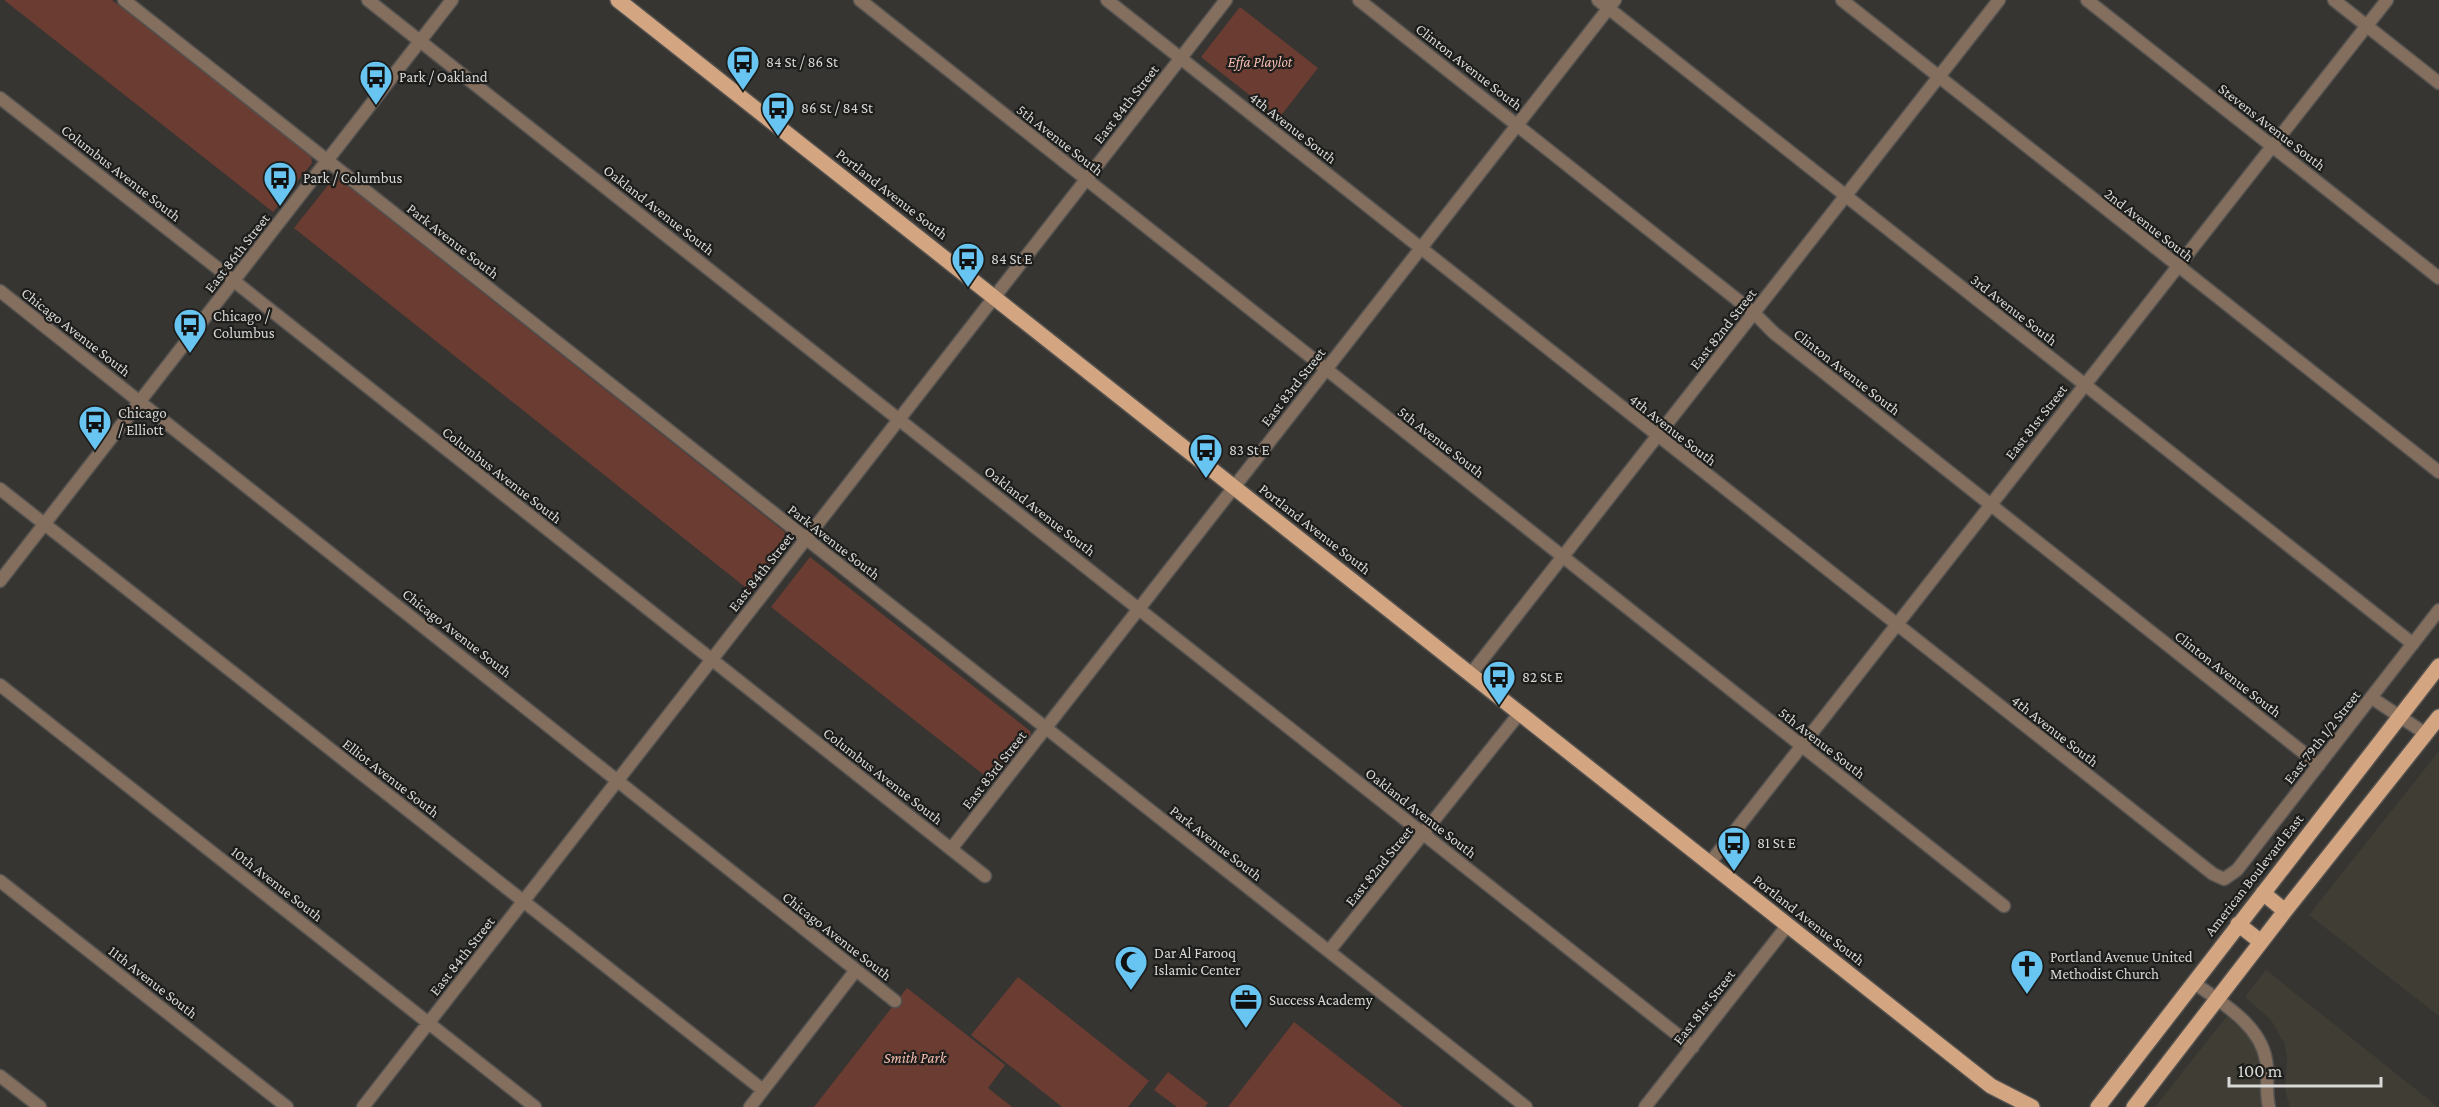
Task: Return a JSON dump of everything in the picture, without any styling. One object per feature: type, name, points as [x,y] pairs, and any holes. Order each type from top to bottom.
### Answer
[{"type":"main road","name":"Portland Avenue South","points":[[618,0],[1991,1086],[2032,1107]]},
{"type":"main road","name":"American Boulevard East","points":[[2098,1107],[2193,981],[2439,666]]},
{"type":"main road","points":[[2134,1107],[2439,717]]},
{"type":"main road","points":[[2263,893],[2285,911]]},
{"type":"main road","points":[[2238,924],[2261,942]]},
{"type":"main road","name":"Portland Avenue South","points":[[1991,1086],[2008,1107]]},
{"type":"street","name":"Park Avenue South","points":[[123,0],[1526,1107]]},
{"type":"street","name":"Oakland Avenue South","points":[[368,0],[1692,1047]]},
{"type":"street","name":"East 86th Street","points":[[0,581],[452,0]]},
{"type":"street","name":"5th Avenue South","points":[[860,0],[2004,906]]},
{"type":"street","name":"4th Avenue South","points":[[1107,0],[1657,437],[2213,874],[2224,879]]},
{"type":"street","name":"East 84th Street","points":[[363,1107],[1226,0]]},
{"type":"street","name":"Clinton Avenue South","points":[[1359,0],[1754,314],[1773,333],[2319,765]]},
{"type":"street","name":"3rd Avenue South","points":[[1598,0],[1612,4],[1845,196],[2413,644]]},
{"type":"street","name":"2nd Avenue South","points":[[1842,0],[2439,472]]},
{"type":"street","name":"East 82nd Street","points":[[1470,675],[1999,0]]},
{"type":"street","name":"Stevens Avenue South","points":[[2087,0],[2439,278]]},
{"type":"street","points":[[2334,0],[2439,83]]},
{"type":"street","name":"East 81st Street","points":[[1709,864],[2387,0]]},
{"type":"street","name":"East 83rd Street","points":[[951,849],[1612,4]]},
{"type":"street","name":"Columbus Avenue South","points":[[0,98],[985,876]]},
{"type":"street","name":"Chicago Avenue South","points":[[0,291],[895,1001]]},
{"type":"street","name":"Elliot Avenue South","points":[[0,489],[763,1090]]},
{"type":"street","name":"East 79th 1/2 Street","points":[[2224,879],[2237,870],[2439,610]]},
{"type":"street","name":"10th Avenue South","points":[[0,685],[535,1107]]},
{"type":"street","points":[[2372,698],[2398,718],[2426,734]]},
{"type":"street","name":"East 82nd Street","points":[[1329,951],[1519,714]]},
{"type":"street","name":"11th Avenue South","points":[[0,881],[286,1107]]},
{"type":"street","name":"East 81st Street","points":[[1645,1107],[1787,926]]},
{"type":"street","points":[[750,1107],[856,970]]},
{"type":"street","points":[[2193,981],[2256,1034],[2263,1047],[2266,1062],[2266,1094],[2269,1107]]},
{"type":"street","points":[[0,1076],[40,1107]]},
{"type":"shaded area","points":[[2439,751],[2439,1016],[2309,915]]},
{"type":"shaded area","points":[[2266,970],[2438,1107],[2290,1107],[2285,1090],[2287,1057],[2285,1045],[2271,1020],[2245,997]]},
{"type":"shaded area","points":[[2227,1016],[2253,1041],[2261,1061],[2260,1090],[2265,1107],[2155,1107]]},
{"type":"green space","points":[[4,0],[112,0],[311,156],[312,163],[273,212]]},
{"type":"green space","name":"Effa Playlot","points":[[1240,7],[1318,68],[1279,118],[1201,57]]},
{"type":"green space","points":[[338,178],[790,536],[750,591],[294,228],[333,179]]},
{"type":"green space","points":[[810,557],[1030,731],[1031,734],[993,782],[771,607]]},
{"type":"green space","points":[[1018,977],[1149,1081],[1128,1107],[1062,1107],[971,1035]]},
{"type":"green space","name":"Smith Park","points":[[907,988],[1005,1065],[988,1088],[1012,1107],[814,1107]]},
{"type":"green space","points":[[1294,1022],[1403,1107],[1228,1107]]},
{"type":"green space","points":[[1168,1072],[1208,1103],[1205,1107],[1177,1107],[1154,1090]]},
{"type":"place","name":"84 St / 86 St","points":[[743,91]]},
{"type":"place","name":"Park / Oakland","points":[[376,106]]},
{"type":"place","name":"86 St / 84 St","points":[[778,137]]},
{"type":"place","name":"Park / Columbus","points":[[280,207]]},
{"type":"place","name":"84 St E","points":[[968,288]]},
{"type":"place","name":"Chicago / Columbus","points":[[190,354]]},
{"type":"place","name":"Chicago / Elliott","points":[[95,451]]},
{"type":"place","name":"83 St E","points":[[1206,479]]},
{"type":"place","name":"82 St E","points":[[1499,706]]},
{"type":"place","name":"81 St E","points":[[1734,872]]},
{"type":"place","name":"Dar Al Farooq Islamic Center","points":[[1131,991]]},
{"type":"place","name":"Portland Avenue United Methodist Church","points":[[2027,995]]},
{"type":"place","name":"Success Academy","points":[[1246,1029]]}]
